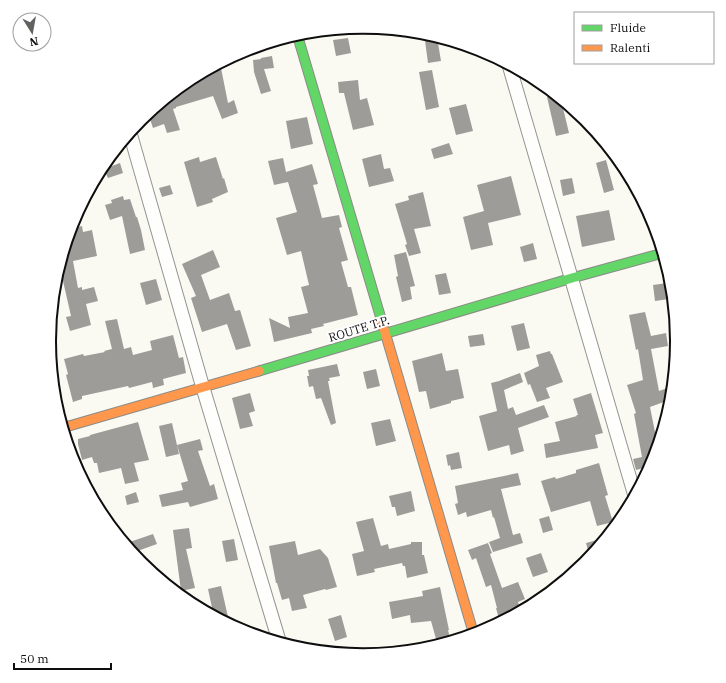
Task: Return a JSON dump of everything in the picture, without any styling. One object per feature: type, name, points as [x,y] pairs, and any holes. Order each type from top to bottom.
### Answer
[{"type":"street","points":[[299,41],[472,629]]},
{"type":"street","points":[[511,72],[633,488]]},
{"type":"street","points":[[132,139],[203,388],[278,637]]},
{"type":"street","name":"ROUTE T.P.","points":[[68,426],[203,388],[572,278],[658,254]]},
{"type":"building","points":[[348,38],[351,53],[336,56],[333,40]]},
{"type":"building","points":[[425,40],[438,43],[441,61],[428,63]]},
{"type":"building","points":[[272,56],[274,68],[264,69],[271,91],[261,94],[254,72],[253,60]]},
{"type":"building","points":[[221,69],[228,103],[234,100],[238,113],[222,119],[213,96],[173,109],[180,130],[167,133],[164,124],[153,128],[150,120],[160,110],[192,86]]},
{"type":"building","points":[[432,70],[439,107],[426,110],[419,72]]},
{"type":"building","points":[[358,80],[360,100],[367,98],[374,125],[353,130],[344,93],[339,93],[338,82]]},
{"type":"building","points":[[547,97],[563,108],[569,133],[556,136]]},
{"type":"building","points":[[466,104],[473,131],[456,135],[449,108]]},
{"type":"building","points":[[307,117],[313,144],[291,149],[286,121]]},
{"type":"building","points":[[449,143],[453,154],[434,159],[431,149]]},
{"type":"building","points":[[381,154],[384,169],[390,168],[394,181],[369,187],[362,159]]},
{"type":"building","points":[[199,157],[200,162],[216,157],[228,192],[212,199],[213,202],[197,207],[184,162]]},
{"type":"building","points":[[283,158],[286,172],[312,164],[318,184],[313,185],[322,218],[339,215],[342,227],[339,228],[348,260],[341,262],[348,287],[351,287],[358,315],[323,324],[324,326],[311,329],[312,333],[274,342],[269,318],[290,328],[288,317],[308,313],[301,287],[309,285],[301,251],[287,255],[276,218],[297,212],[288,182],[274,185],[268,161]]},
{"type":"building","points":[[606,160],[614,190],[604,193],[596,163]]},
{"type":"building","points":[[120,163],[123,173],[108,178],[106,173],[110,167]]},
{"type":"building","points":[[511,176],[521,215],[488,223],[493,245],[471,250],[463,217],[484,211],[477,185]]},
{"type":"building","points":[[572,178],[575,193],[563,196],[560,180]]},
{"type":"building","points":[[170,185],[173,194],[162,197],[159,188]]},
{"type":"building","points":[[423,192],[431,226],[414,229],[421,253],[409,256],[395,204],[409,200],[408,196]]},
{"type":"building","points":[[123,196],[124,200],[130,199],[141,230],[145,250],[130,254],[122,216],[110,220],[105,205],[112,203],[111,200]]},
{"type":"building","points":[[609,210],[615,240],[582,247],[576,216]]},
{"type":"building","points":[[82,226],[83,232],[92,230],[97,256],[73,261],[78,288],[82,287],[82,290],[94,287],[98,301],[86,304],[91,325],[70,331],[66,317],[71,316],[62,279],[78,227]]},
{"type":"building","points":[[533,243],[537,259],[524,262],[520,247]]},
{"type":"building","points":[[213,250],[220,267],[201,275],[210,300],[229,293],[235,311],[240,310],[251,346],[236,350],[227,324],[202,332],[191,298],[196,296],[182,264]]},
{"type":"building","points":[[406,252],[415,286],[410,287],[412,299],[402,302],[396,277],[398,276],[394,255]]},
{"type":"building","points":[[446,273],[451,293],[439,295],[435,275]]},
{"type":"building","points":[[156,279],[162,300],[146,305],[140,283]]},
{"type":"building","points":[[665,283],[668,299],[655,301],[653,285]]},
{"type":"building","points":[[645,312],[651,336],[666,333],[668,346],[651,349],[659,391],[667,388],[665,402],[650,407],[656,435],[643,468],[636,470],[633,459],[642,457],[634,414],[636,413],[627,385],[643,380],[638,349],[636,350],[629,315]]},
{"type":"building","points":[[117,319],[124,349],[131,347],[133,355],[152,350],[150,341],[173,335],[179,358],[183,357],[186,373],[163,379],[164,385],[153,388],[152,382],[129,388],[128,386],[82,396],[82,399],[73,402],[66,375],[68,374],[64,359],[83,354],[84,356],[105,352],[104,351],[112,349],[105,321]]},
{"type":"building","points":[[524,323],[530,348],[517,351],[511,326]]},
{"type":"building","points":[[483,334],[485,345],[470,347],[468,336]]},
{"type":"building","points":[[550,351],[563,382],[546,388],[550,398],[537,402],[530,384],[528,385],[524,373],[539,366],[536,355]]},
{"type":"building","points":[[442,353],[446,371],[458,369],[464,398],[430,409],[426,391],[419,392],[412,361]]},
{"type":"building","points":[[337,364],[340,376],[329,378],[330,381],[328,381],[336,423],[331,425],[321,398],[316,399],[313,386],[309,387],[307,376],[309,376],[308,370]]},
{"type":"building","points":[[376,369],[380,386],[367,389],[363,372]]},
{"type":"building","points":[[520,373],[523,382],[504,390],[508,409],[513,407],[516,415],[544,405],[549,417],[518,428],[524,451],[511,455],[509,445],[488,451],[479,416],[497,411],[491,383]]},
{"type":"building","points":[[250,393],[255,411],[249,413],[253,426],[240,429],[232,398]]},
{"type":"building","points":[[591,393],[603,433],[595,435],[598,448],[546,458],[544,444],[560,441],[555,422],[577,416],[576,415],[578,415],[573,399]]},
{"type":"building","points":[[390,419],[396,441],[376,446],[371,423]]},
{"type":"building","points":[[138,422],[149,460],[134,463],[139,481],[125,484],[121,468],[99,473],[97,463],[94,463],[92,457],[82,460],[78,439]]},
{"type":"building","points":[[172,423],[179,454],[166,457],[159,426]]},
{"type":"building","points":[[200,439],[203,450],[198,451],[210,486],[214,484],[218,499],[190,507],[188,502],[162,507],[159,495],[183,490],[181,483],[188,481],[177,445]]},
{"type":"building","points":[[459,452],[462,468],[451,470],[450,465],[448,466],[446,455]]},
{"type":"building","points":[[599,463],[608,495],[605,496],[613,521],[612,522],[597,526],[590,501],[551,512],[541,481],[555,477],[556,479],[576,473],[576,470]]},
{"type":"building","points":[[518,473],[521,485],[501,489],[513,535],[520,533],[523,543],[493,552],[489,542],[500,538],[491,510],[467,517],[466,512],[458,515],[455,504],[458,503],[455,486]]},
{"type":"building","points":[[411,491],[415,511],[397,516],[395,507],[392,507],[389,496]]},
{"type":"building","points":[[136,492],[139,502],[127,505],[125,496]]},
{"type":"building","points":[[549,516],[553,530],[543,533],[539,519]]},
{"type":"building","points":[[373,518],[381,546],[388,544],[389,549],[411,544],[411,542],[422,542],[422,555],[424,555],[428,573],[407,578],[405,566],[403,566],[402,563],[374,569],[375,572],[357,576],[352,554],[364,551],[356,522]]},
{"type":"building","points":[[189,528],[192,548],[186,549],[195,588],[183,590],[181,589],[173,530]]},
{"type":"building","points":[[153,534],[157,544],[138,551],[130,542]]},
{"type":"building","points":[[234,539],[238,560],[226,562],[222,541]]},
{"type":"building","points":[[598,540],[588,550],[586,543]]},
{"type":"building","points":[[295,541],[298,555],[320,549],[328,558],[337,587],[303,595],[307,608],[292,611],[289,598],[282,600],[276,583],[269,546]]},
{"type":"building","points":[[488,543],[492,553],[490,554],[502,588],[518,582],[525,599],[518,602],[519,606],[498,617],[491,585],[486,587],[476,558],[472,560],[468,550]]},
{"type":"building","points":[[541,553],[548,572],[533,577],[526,558]]},
{"type":"building","points":[[221,586],[228,617],[212,610],[208,589]]},
{"type":"building","points":[[440,587],[450,637],[436,640],[431,621],[411,623],[410,615],[392,619],[389,602],[423,596],[422,591]]},
{"type":"building","points":[[341,615],[347,637],[335,641],[328,619]]},
{"type":"traffic: fast","points":[[299,41],[382,322]]},
{"type":"traffic: fast","points":[[259,371],[572,278],[658,254]]},
{"type":"traffic: slow","points":[[382,322],[472,629]]},
{"type":"traffic: slow","points":[[68,426],[259,371]]}]
